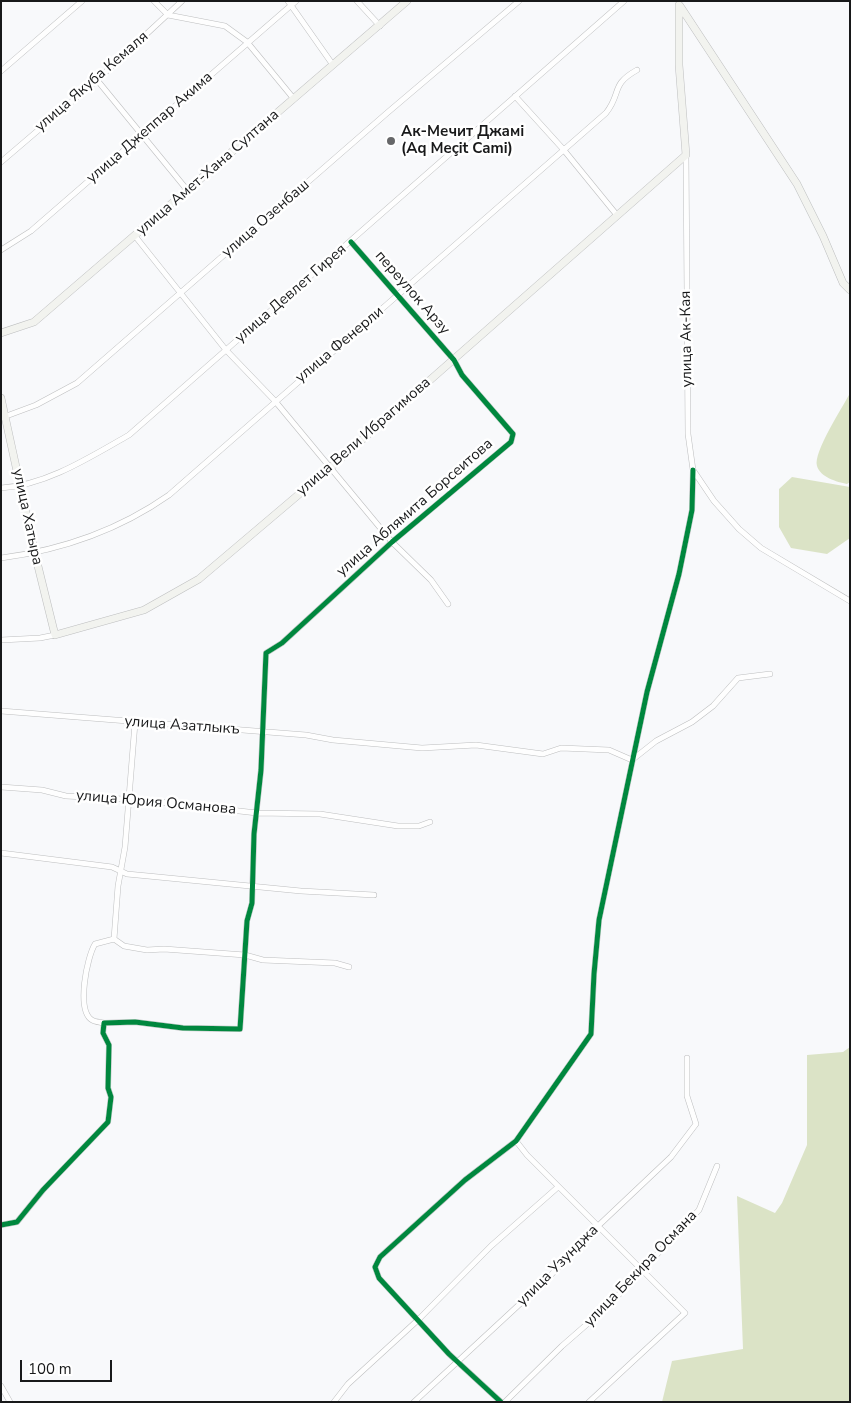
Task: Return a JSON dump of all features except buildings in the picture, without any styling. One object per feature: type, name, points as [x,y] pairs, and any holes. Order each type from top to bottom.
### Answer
[{"type":"street","points":[[1,71],[82,1]]},
{"type":"street","points":[[154,1],[168,15],[224,26],[247,42],[294,99]]},
{"type":"street","name":"улица Якуба Кемаля","points":[[1,162],[97,80],[182,1]]},
{"type":"street","points":[[288,1],[333,65]]},
{"type":"street","name":"улица Джеппар Акима","points":[[1,250],[31,231],[142,136],[247,42],[292,7],[296,1]]},
{"type":"street","points":[[358,1],[380,26]]},
{"type":"street","name":"улица Амет-Хана Султана","points":[[1,333],[34,322],[407,1]]},
{"type":"street","name":"улица Озенбаш","points":[[4,418],[36,405],[77,383],[387,113],[519,1]]},
{"type":"street","name":"улица Девлет Гирея","points":[[1,488],[20,487],[80,463],[129,436],[624,1]]},
{"type":"street","points":[[678,3],[797,184],[823,236],[843,283],[850,290]]},
{"type":"street","name":"улица Ак-Кая","points":[[678,3],[679,65],[686,155],[688,434],[693,470],[714,501],[761,548],[850,601]]},
{"type":"street","name":"улица Фенерли","points":[[1,558],[35,554],[83,539],[145,511],[169,495],[606,113],[612,106],[616,87],[621,80],[637,70]]},
{"type":"street","points":[[97,80],[188,191]]},
{"type":"street","points":[[515,96],[563,149],[616,214]]},
{"type":"street","name":"улица Вели Ибрагимова","points":[[1,640],[40,638],[56,635],[144,610],[200,579],[454,360],[616,214],[686,155]]},
{"type":"street","points":[[134,236],[226,350],[275,401],[392,542],[430,580],[448,604]]},
{"type":"street","name":"переулок Арзу","points":[[351,242],[454,360]]},
{"type":"street","name":"улица Аблямита Борсеитова","points":[[263,733],[266,653],[282,643],[392,542],[511,442],[514,434],[462,374],[454,360]]},
{"type":"street","name":"улица Хатыра","points":[[1,398],[35,554],[56,635]]},
{"type":"street","points":[[501,1402],[460,1362],[449,1354],[419,1319],[379,1278],[375,1267],[380,1257],[465,1180],[516,1141],[591,1034],[599,920],[647,692],[685,547],[692,510],[693,470]]},
{"type":"street","points":[[632,760],[656,742],[692,722],[713,706],[738,678],[770,674]]},
{"type":"street","name":"улица Азатлыкъ","points":[[1,711],[134,723],[306,735],[333,740],[422,748],[476,745],[544,754],[561,748],[609,750],[632,760]]},
{"type":"street","points":[[114,939],[134,723]]},
{"type":"street","points":[[263,733],[254,834],[252,885],[245,955],[240,1029],[184,1028],[135,1022],[104,1023],[92,1020],[88,1016],[84,984],[95,944],[114,939],[124,946],[147,950],[164,949],[245,955],[263,960],[335,963],[349,967]]},
{"type":"street","name":"улица Юрия Османова","points":[[1,787],[42,790],[66,796],[183,804],[257,813],[320,814],[398,826],[419,826],[430,822]]},
{"type":"street","points":[[1,853],[121,870],[127,874],[301,891],[374,895]]},
{"type":"street","points":[[1,1225],[17,1222],[43,1190],[108,1122],[111,1097],[108,1088],[109,1045],[103,1033],[104,1023]]},
{"type":"street","name":"улица Узунджа","points":[[414,1402],[460,1362],[671,1157],[696,1124],[687,1096],[687,1058]]},
{"type":"street","points":[[516,1141],[527,1155],[685,1313],[589,1402]]},
{"type":"street","name":"улица Бекира Османа","points":[[505,1402],[562,1346],[609,1306],[699,1210],[717,1166]]},
{"type":"street","points":[[334,1402],[348,1384],[419,1319],[492,1246],[558,1186]]},
{"type":"street","points":[[1,1386],[10,1402]]},
{"type":"green space","points":[[850,393],[850,482],[847,484],[825,476],[817,466],[817,459],[829,430]]},
{"type":"green space","points":[[792,477],[850,487],[850,538],[827,554],[791,548],[779,527],[779,489]]},
{"type":"green space","points":[[850,1047],[850,1402],[662,1402],[672,1361],[743,1349],[737,1196],[775,1213],[782,1203],[807,1145],[807,1055],[843,1052]]},
{"type":"cycle path","points":[[1,1225],[17,1222],[43,1190],[108,1122],[111,1097],[108,1088],[109,1045],[103,1033],[104,1023],[135,1022],[183,1028],[240,1029],[247,921],[252,903],[254,834],[261,770],[266,653],[282,643],[392,542],[511,442],[513,434],[462,375],[454,360],[351,242]]},
{"type":"cycle path","points":[[501,1402],[449,1354],[379,1278],[375,1267],[380,1257],[465,1180],[516,1141],[591,1034],[599,920],[647,692],[679,574],[692,510],[693,470]]},
{"type":"place","name":"Ак-Мечит Джамі (Aq Meçit Cami)","points":[[391,141]]}]
